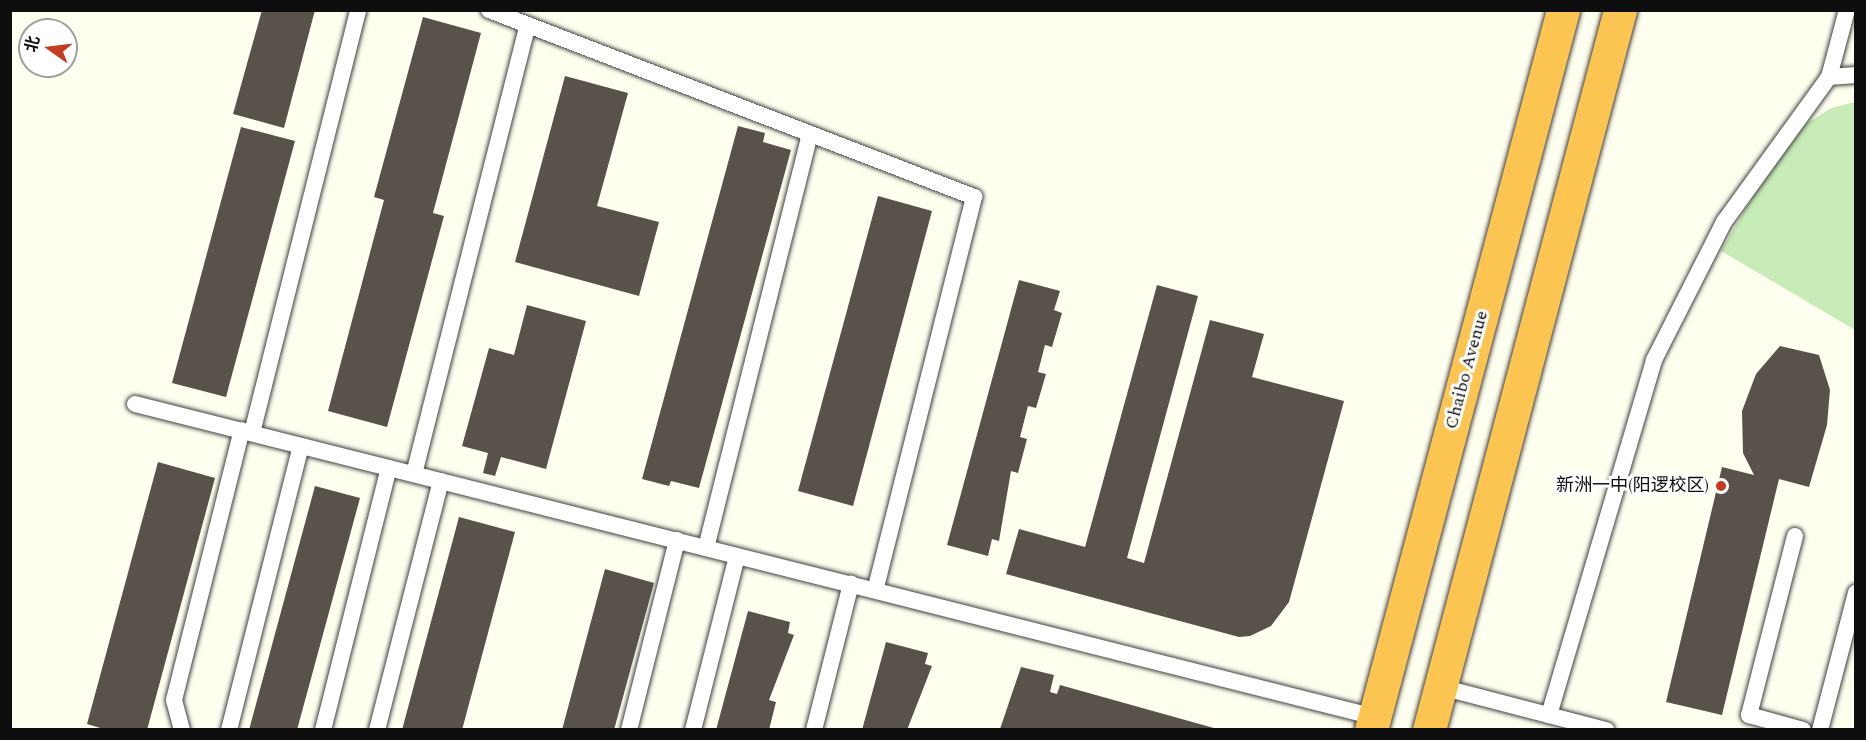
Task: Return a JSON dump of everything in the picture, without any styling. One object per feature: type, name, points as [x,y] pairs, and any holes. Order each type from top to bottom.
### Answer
[{"type":"highway","name":"Chaibo Avenue","points":[[1373,723],[1563,10]]},
{"type":"highway","points":[[1429,729],[1620,10]]},
{"type":"lane","points":[[182,729],[174,700],[358,10]]},
{"type":"lane","points":[[489,10],[974,197],[875,590]]},
{"type":"lane","points":[[1549,715],[1654,360],[1724,222],[1829,77],[1847,10]]},
{"type":"lane","points":[[414,474],[528,25]]},
{"type":"lane","points":[[1829,77],[1856,75]]},
{"type":"lane","points":[[706,548],[810,134]]},
{"type":"lane","points":[[135,404],[875,590],[1373,723]]},
{"type":"lane","points":[[229,729],[301,446]]},
{"type":"lane","points":[[323,729],[389,468]]},
{"type":"lane","points":[[377,729],[441,481]]},
{"type":"lane","points":[[1795,536],[1749,715],[1803,729]]},
{"type":"lane","points":[[629,729],[677,540]]},
{"type":"lane","points":[[693,729],[737,556]]},
{"type":"lane","points":[[814,729],[851,584]]},
{"type":"lane","points":[[1820,729],[1856,593]]},
{"type":"lane","points":[[1441,687],[1606,729]]},
{"type":"green space","points":[[1855,102],[1855,330],[1721,251],[1777,155],[1801,127],[1831,108]]},
{"type":"building","points":[[262,10],[315,10],[284,128],[233,114]]},
{"type":"building","points":[[423,17],[481,33],[433,213],[444,216],[387,427],[328,411],[384,200],[374,197]]},
{"type":"building","points":[[565,76],[628,93],[597,206],[659,222],[639,296],[515,262]]},
{"type":"building","points":[[738,126],[765,133],[763,142],[791,150],[699,488],[671,481],[669,486],[642,479]]},
{"type":"building","points":[[241,127],[295,141],[226,397],[172,383]]},
{"type":"building","points":[[878,196],[932,211],[853,506],[798,491]]},
{"type":"building","points":[[1019,280],[1060,291],[1054,310],[1062,313],[1052,347],[1045,345],[1038,372],[1046,374],[1036,408],[1028,406],[1020,437],[1027,439],[1018,473],[1011,471],[999,541],[992,539],[988,556],[947,545]]},
{"type":"building","points":[[1157,285],[1198,296],[1127,558],[1144,563],[1210,320],[1264,334],[1252,377],[1344,401],[1289,602],[1271,626],[1250,636],[1239,637],[1006,574],[1019,529],[1085,547]]},
{"type":"building","points":[[527,305],[586,321],[546,469],[501,457],[495,476],[483,473],[488,453],[462,446],[489,348],[514,355]]},
{"type":"building","points":[[1780,346],[1819,355],[1830,390],[1827,425],[1809,487],[1779,479],[1722,715],[1666,702],[1722,467],[1754,475],[1743,453],[1742,411],[1756,374]]},
{"type":"building","points":[[158,462],[215,478],[147,730],[107,730],[87,724]]},
{"type":"building","points":[[315,486],[360,498],[297,730],[249,730]]},
{"type":"building","points":[[459,517],[515,532],[462,730],[402,730]]},
{"type":"building","points":[[605,569],[654,583],[614,730],[562,730]]},
{"type":"building","points":[[748,611],[790,622],[788,633],[794,635],[769,700],[776,702],[769,730],[716,730]]},
{"type":"building","points":[[886,642],[928,653],[925,664],[932,666],[907,730],[862,730]]},
{"type":"building","points":[[1021,667],[1054,675],[1050,692],[1057,694],[1060,685],[1221,730],[1000,729]]},
{"type":"place","name":"新洲一中(阳逻校区)","points":[[1721,486]]}]
